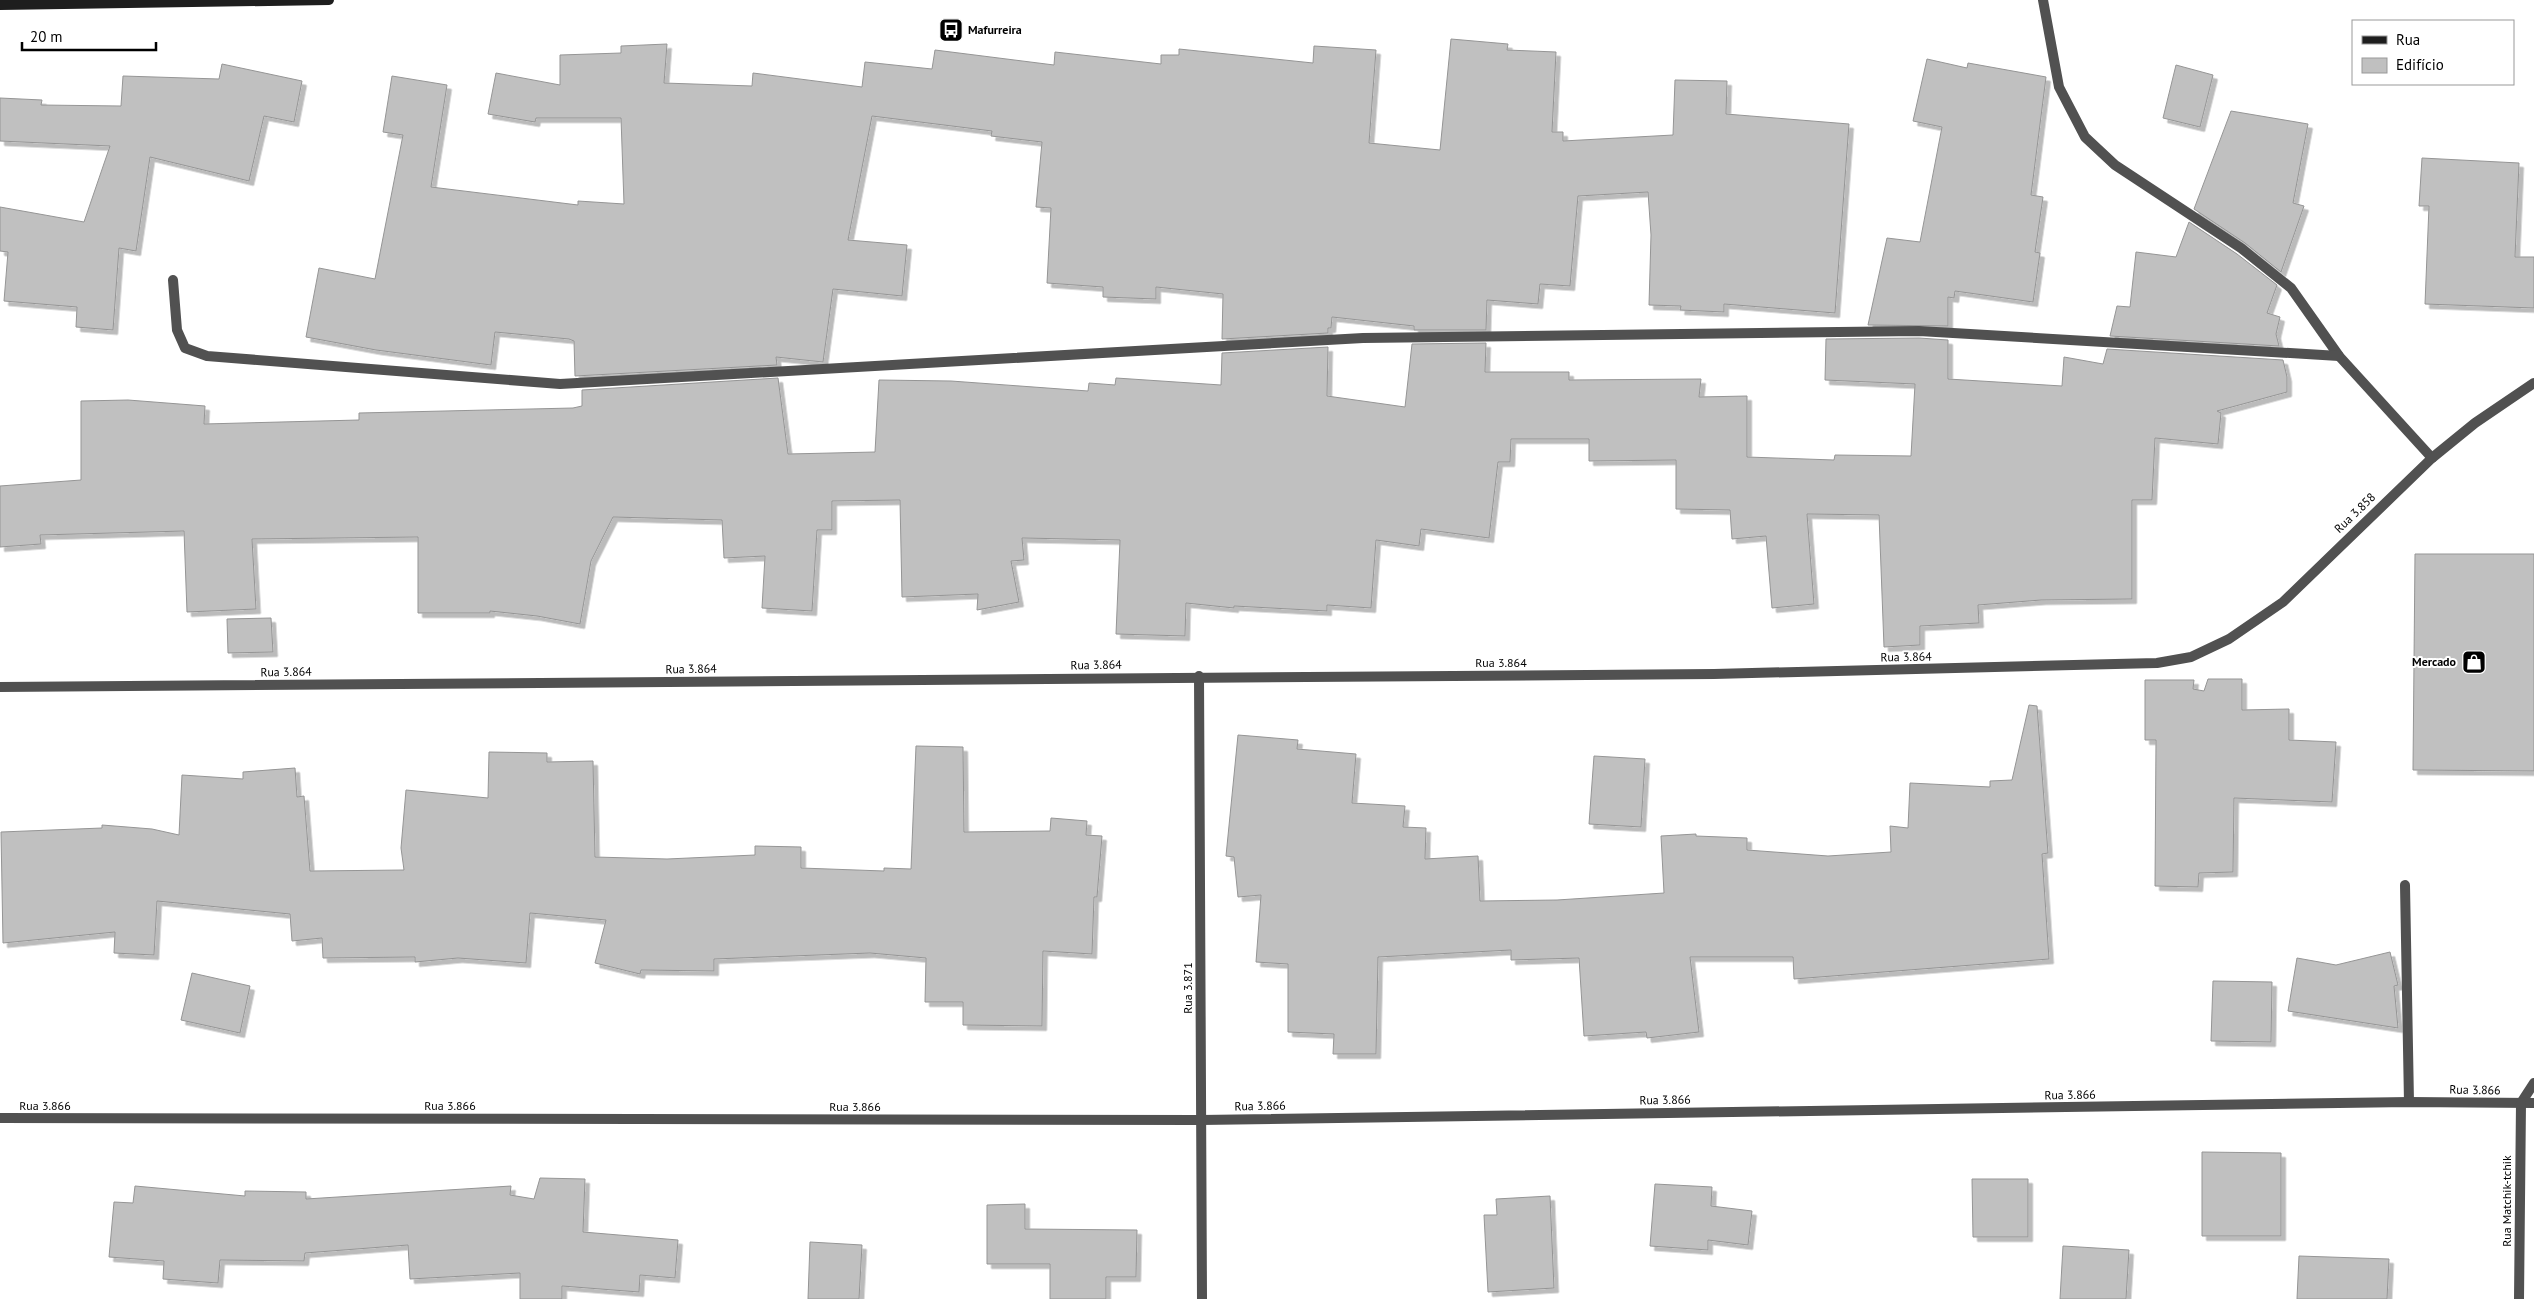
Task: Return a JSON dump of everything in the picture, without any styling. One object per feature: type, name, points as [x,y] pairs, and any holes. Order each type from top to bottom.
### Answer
[{"type":"main road","points":[[0,5],[329,0]]},
{"type":"street","points":[[2043,0],[2059,86],[2084,137],[2115,165],[2241,248],[2291,288],[2338,356],[2432,458]]},
{"type":"street","points":[[173,280],[177,330],[186,348],[207,356],[560,384],[1363,338],[1919,331],[2338,356]]},
{"type":"street","name":"Rua 3.858","points":[[2191,657],[2229,639],[2283,602],[2432,458],[2475,423],[2534,383]]},
{"type":"street","name":"Rua 3.864","points":[[0,687],[1199,676],[1734,674],[2157,663],[2191,657]]},
{"type":"street","name":"Rua 3.871","points":[[1199,676],[1202,1299]]},
{"type":"street","points":[[2405,885],[2409,1102]]},
{"type":"street","points":[[2520,1103],[2534,1083]]},
{"type":"street","name":"Rua 3.866","points":[[0,1118],[1201,1120],[2409,1102],[2534,1103]]},
{"type":"street","name":"Rua Matchik-tchik","points":[[2519,1299],[2520,1103]]},
{"type":"building","points":[[1451,39],[1508,44],[1507,50],[1556,52],[1552,132],[1563,132],[1563,141],[1673,135],[1675,80],[1727,81],[1726,114],[1849,124],[1835,313],[1724,304],[1724,312],[1680,310],[1681,306],[1649,305],[1651,235],[1648,192],[1578,196],[1570,286],[1540,284],[1538,304],[1487,300],[1486,330],[1414,330],[1414,326],[1332,317],[1331,328],[1328,328],[1328,333],[1222,339],[1223,294],[1156,287],[1156,299],[1103,297],[1103,287],[1047,283],[1051,208],[1036,207],[1042,142],[991,136],[992,131],[872,116],[848,240],[907,245],[902,296],[833,289],[823,362],[776,357],[777,365],[575,376],[574,341],[569,339],[495,332],[491,365],[376,350],[306,337],[319,268],[375,279],[403,135],[383,132],[392,76],[447,85],[431,187],[578,205],[578,201],[624,204],[621,118],[536,118],[535,122],[488,114],[496,73],[560,85],[560,55],[621,53],[621,46],[667,44],[664,83],[752,86],[753,73],[862,87],[865,62],[932,69],[935,50],[1054,65],[1055,52],[1161,64],[1161,55],[1179,55],[1179,49],[1313,63],[1314,46],[1376,50],[1369,143],[1440,150]]},
{"type":"building","points":[[1927,59],[1967,68],[1968,63],[2046,77],[2031,195],[2043,197],[2035,252],[2040,253],[2033,302],[1955,291],[1954,298],[1948,297],[1948,326],[1868,325],[1887,238],[1920,242],[1942,127],[1913,121]]},
{"type":"building","points":[[222,64],[302,81],[294,122],[264,116],[249,181],[150,157],[136,251],[119,248],[113,330],[76,327],[77,307],[4,301],[8,252],[0,251],[0,207],[84,222],[110,146],[0,141],[0,98],[42,100],[41,105],[121,106],[123,76],[219,79]]},
{"type":"building","points":[[2176,65],[2213,75],[2200,127],[2163,118]]},
{"type":"building","points":[[2231,111],[2308,124],[2293,203],[2304,206],[2281,272],[2245,243],[2194,209]]},
{"type":"building","points":[[2422,158],[2519,163],[2515,257],[2534,257],[2534,308],[2425,304],[2429,206],[2419,206]]},
{"type":"building","points":[[2189,222],[2237,254],[2277,285],[2267,313],[2280,317],[2276,334],[2279,346],[2110,336],[2117,306],[2130,307],[2136,252],[2176,257]]},
{"type":"building","points":[[1919,338],[1948,340],[1948,379],[2062,386],[2064,357],[2103,364],[2107,349],[2283,360],[2287,377],[2287,392],[2217,411],[2221,413],[2218,444],[2155,438],[2152,500],[2132,500],[2132,599],[2041,600],[1978,605],[1979,623],[1920,626],[1920,645],[1884,647],[1879,515],[1807,514],[1814,604],[1772,608],[1766,536],[1732,539],[1730,510],[1676,509],[1676,460],[1589,461],[1589,439],[1511,439],[1510,462],[1498,462],[1489,538],[1421,529],[1419,546],[1376,540],[1371,608],[1327,605],[1327,611],[1234,606],[1234,608],[1186,603],[1185,636],[1116,634],[1120,540],[1022,538],[1024,560],[1011,561],[1019,602],[977,610],[978,594],[902,597],[900,500],[832,501],[832,530],[817,530],[812,611],[762,608],[765,556],[724,558],[722,520],[613,517],[591,561],[580,624],[537,616],[490,611],[490,613],[418,613],[418,537],[252,539],[256,609],[187,612],[184,531],[40,535],[41,544],[0,547],[0,486],[81,480],[81,401],[128,400],[205,406],[204,424],[359,420],[359,413],[573,408],[582,406],[582,390],[778,378],[788,454],[875,452],[879,380],[951,381],[1088,391],[1089,383],[1115,385],[1116,378],[1221,385],[1222,353],[1328,347],[1327,396],[1405,407],[1412,344],[1486,343],[1485,372],[1569,372],[1569,380],[1701,379],[1699,397],[1747,396],[1747,457],[1834,460],[1835,455],[1911,456],[1915,384],[1825,380],[1826,339]]},
{"type":"building","name":"Mercado","points":[[2415,554],[2534,554],[2534,771],[2413,770]]},
{"type":"building","points":[[271,618],[273,652],[228,653],[227,619]]},
{"type":"building","points":[[2208,679],[2242,679],[2242,710],[2289,709],[2289,740],[2336,742],[2332,802],[2234,798],[2233,872],[2199,873],[2198,887],[2155,886],[2156,740],[2145,740],[2145,680],[2194,680],[2193,689],[2204,691]]},
{"type":"building","points":[[2029,705],[2037,706],[2048,853],[2042,854],[2049,959],[1794,979],[1793,957],[1690,957],[1699,1032],[1647,1038],[1646,1032],[1584,1036],[1579,958],[1511,960],[1511,950],[1378,957],[1376,1054],[1333,1054],[1334,1034],[1288,1032],[1288,964],[1256,962],[1261,895],[1238,897],[1234,857],[1226,856],[1238,735],[1298,740],[1297,749],[1356,754],[1352,803],[1405,806],[1403,827],[1426,828],[1425,859],[1478,856],[1480,901],[1557,900],[1664,893],[1661,836],[1696,834],[1696,836],[1747,838],[1747,850],[1828,856],[1891,852],[1890,826],[1908,828],[1910,783],[1990,787],[1990,781],[2012,780]]},
{"type":"building","points":[[916,746],[963,747],[964,832],[1050,831],[1051,818],[1087,821],[1086,835],[1102,836],[1097,897],[1094,897],[1092,954],[1043,951],[1042,1026],[963,1025],[963,1002],[925,1002],[926,958],[870,953],[714,959],[714,971],[641,970],[640,974],[595,963],[606,920],[530,913],[526,963],[458,958],[415,962],[415,957],[323,958],[322,938],[292,941],[290,914],[157,901],[154,955],[114,953],[115,932],[3,943],[1,832],[102,828],[102,825],[152,829],[179,835],[182,775],[243,779],[243,772],[295,768],[297,797],[304,796],[310,871],[404,870],[401,848],[406,790],[488,798],[489,752],[547,753],[547,762],[593,761],[595,857],[667,859],[755,855],[755,846],[801,847],[801,868],[884,871],[884,868],[911,869]]},
{"type":"building","points":[[1594,756],[1645,759],[1641,827],[1589,824]]},
{"type":"building","points":[[2390,952],[2398,985],[2394,986],[2398,1028],[2288,1011],[2297,958],[2336,965]]},
{"type":"building","points":[[192,973],[250,986],[240,1033],[181,1020]]},
{"type":"building","points":[[2213,981],[2272,982],[2271,1042],[2211,1041]]},
{"type":"building","points":[[2202,1152],[2281,1153],[2281,1236],[2202,1236]]},
{"type":"building","points":[[540,1178],[585,1179],[583,1232],[678,1240],[675,1278],[640,1275],[639,1292],[562,1286],[562,1299],[520,1299],[520,1273],[410,1279],[408,1245],[305,1253],[304,1261],[220,1260],[218,1283],[163,1279],[164,1261],[109,1257],[114,1202],[133,1203],[135,1186],[245,1196],[245,1191],[306,1192],[306,1199],[511,1186],[510,1195],[534,1199]]},
{"type":"building","points":[[1972,1179],[2028,1179],[2028,1237],[1973,1237]]},
{"type":"building","points":[[1655,1184],[1712,1187],[1711,1206],[1752,1211],[1748,1245],[1708,1240],[1708,1250],[1650,1246]]},
{"type":"building","points":[[1550,1196],[1554,1288],[1488,1292],[1484,1215],[1497,1215],[1496,1199]]},
{"type":"building","points":[[1025,1204],[1025,1229],[1137,1230],[1136,1277],[1106,1277],[1106,1299],[1050,1299],[1050,1264],[987,1264],[987,1205]]},
{"type":"building","points":[[810,1242],[862,1245],[859,1299],[808,1299]]},
{"type":"building","points":[[2063,1246],[2129,1250],[2126,1299],[2060,1299]]},
{"type":"building","points":[[2299,1256],[2389,1259],[2387,1299],[2297,1299]]},
{"type":"place","name":"Mafurreira","points":[[951,30]]},
{"type":"place","name":"Mercado","points":[[2474,662]]}]
